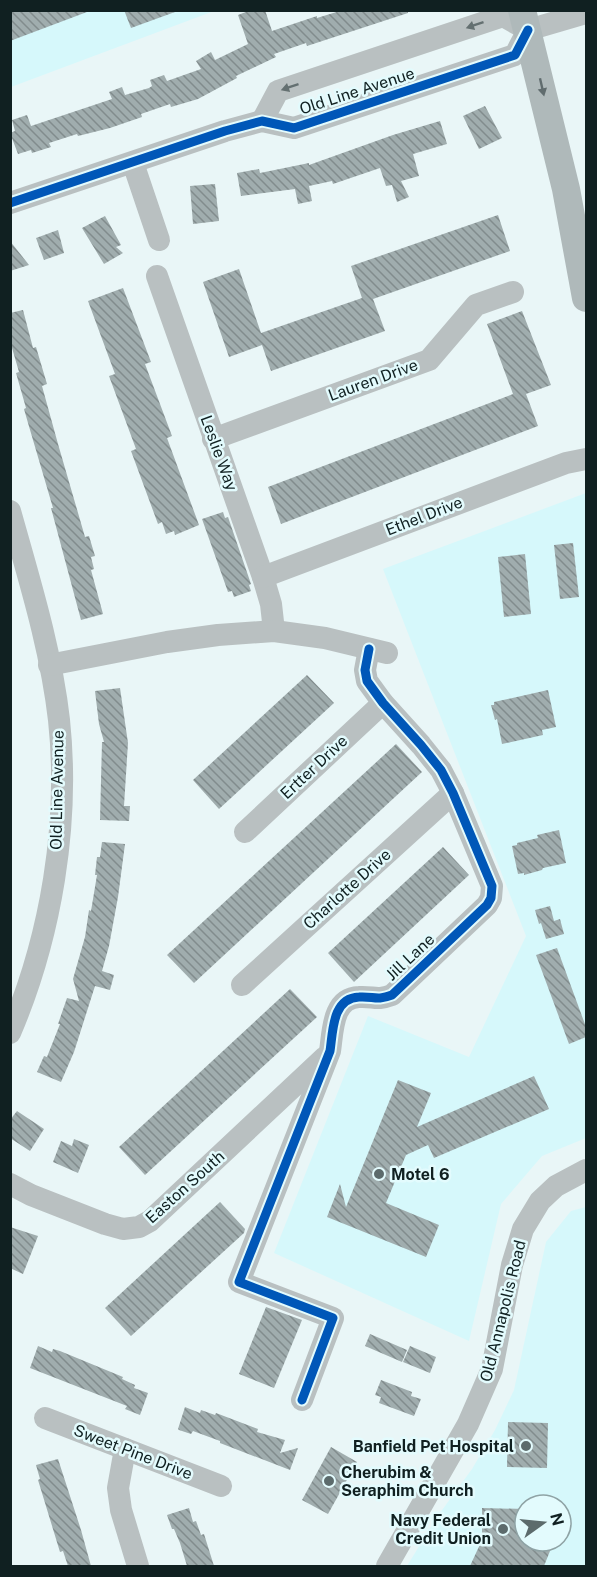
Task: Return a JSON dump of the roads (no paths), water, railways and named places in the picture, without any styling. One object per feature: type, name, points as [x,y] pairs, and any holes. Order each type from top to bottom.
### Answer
[{"type":"main road","points":[[525,20],[566,189],[586,298]]},
{"type":"street","points":[[525,20],[586,13]]},
{"type":"street","name":"Old Line Avenue","points":[[10,203],[225,131],[262,121],[294,128],[515,55],[525,20],[503,16],[278,91],[262,121]]},
{"type":"street","points":[[133,163],[159,240]]},
{"type":"street","name":"Leslie Way","points":[[157,276],[263,577],[271,604],[274,631]]},
{"type":"street","name":"Lauren Drive","points":[[213,439],[429,360],[476,305],[513,292]]},
{"type":"street","name":"Ethel Drive","points":[[263,577],[566,463],[586,459]]},
{"type":"street","name":"Old Line Avenue","points":[[10,511],[49,666],[58,720],[61,774],[59,835],[52,888],[37,956],[10,1033]]},
{"type":"street","name":"Jill Lane","points":[[49,666],[167,642],[274,631],[378,651],[365,670],[367,681],[383,703],[435,762],[453,793],[492,886],[492,898],[487,905],[392,995],[379,999],[359,997],[350,999],[336,1013],[330,1051],[239,1282],[333,1318],[302,1400]]},
{"type":"street","name":"Ertter Drive","points":[[245,832],[383,703]]},
{"type":"street","name":"Charlotte Drive","points":[[242,985],[453,793]]},
{"type":"street","name":"Easton South","points":[[10,1184],[31,1195],[105,1224],[123,1229],[139,1227],[150,1221],[330,1051]]},
{"type":"street","name":"Old Annapolis Road","points":[[387,1566],[468,1424],[492,1369],[512,1264],[523,1229],[540,1201],[556,1186],[586,1170]]},
{"type":"street","name":"Sweet Pine Drive","points":[[45,1418],[220,1486]]},
{"type":"street","points":[[124,1449],[118,1488],[121,1510],[138,1566]]},
{"type":"place","name":"Motel 6","points":[[379,1174]]},
{"type":"place","name":"Banfield Pet Hospital","points":[[526,1446]]},
{"type":"place","name":"Cherubim & Seraphim Church","points":[[329,1481]]},
{"type":"place","name":"Navy Federal Credit Union","points":[[503,1529]]}]
